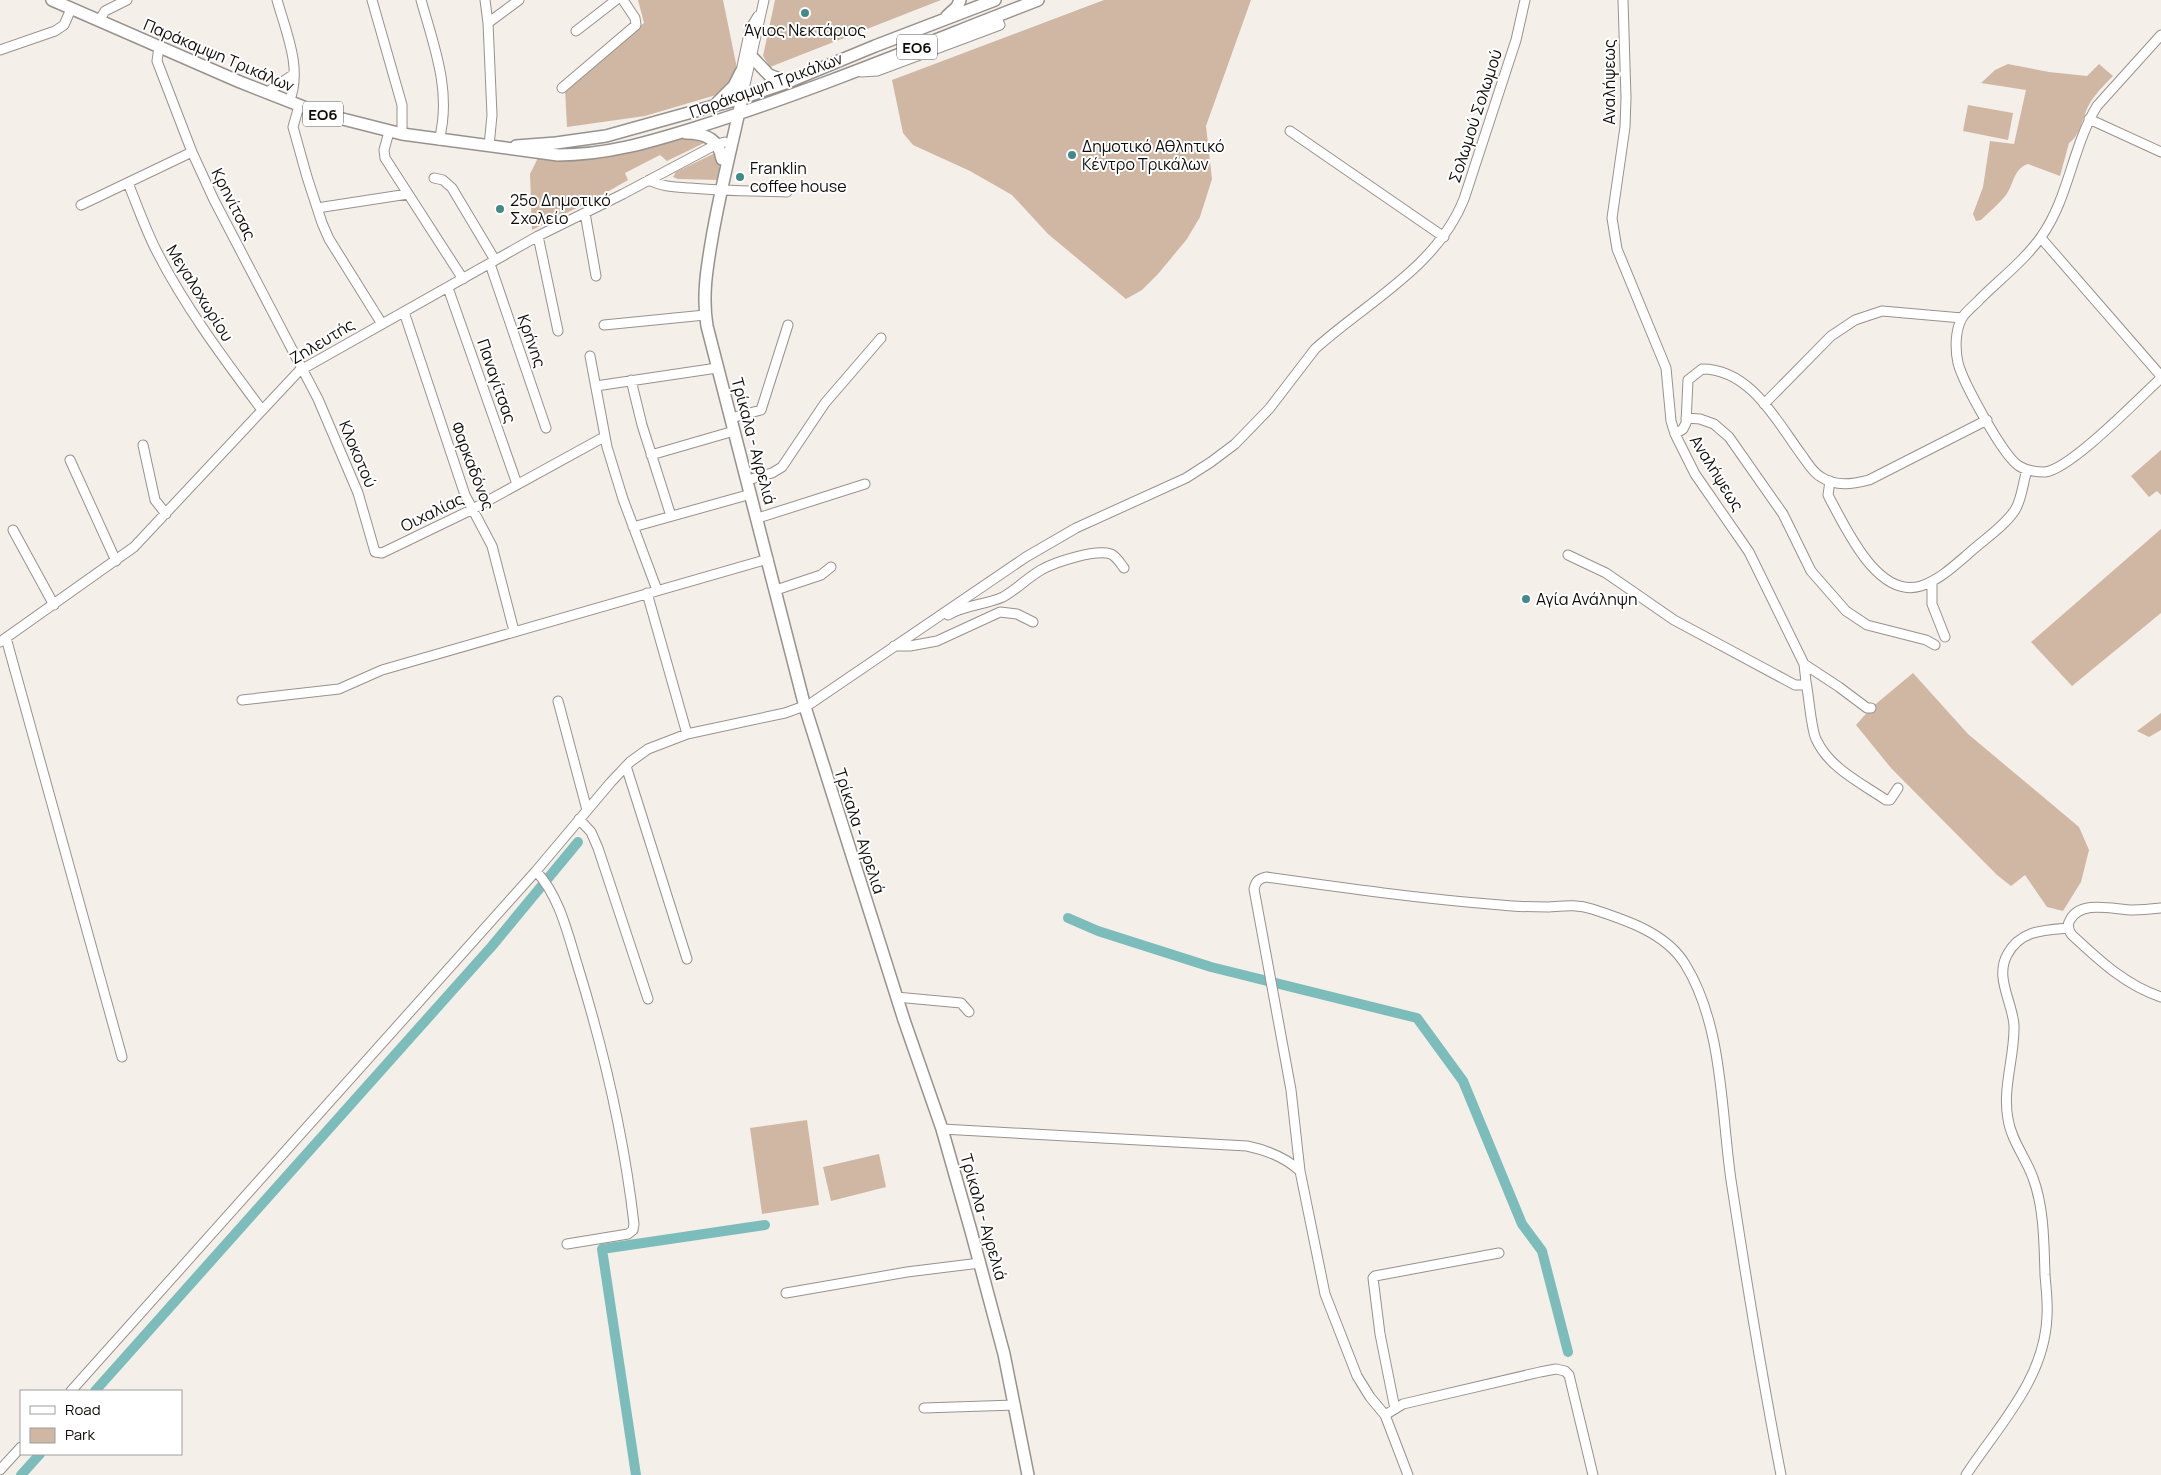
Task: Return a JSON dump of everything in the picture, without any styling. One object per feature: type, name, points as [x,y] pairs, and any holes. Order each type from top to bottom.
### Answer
[{"type":"main road","name":"Παράκαμψη Τρικάλων","points":[[52,0],[294,104],[389,132],[493,146],[536,154],[582,155],[635,146],[735,116],[850,73],[985,26],[996,16],[1038,0]]},
{"type":"main road","points":[[942,20],[952,12],[960,0]]},
{"type":"main road","name":"Παράκαμψη Τρικάλων","points":[[493,146],[556,143],[606,136],[738,99],[788,82],[942,20],[977,3],[993,0]]},
{"type":"main road","points":[[993,0],[996,16]]},
{"type":"main road","points":[[977,3],[985,26]]},
{"type":"main road","points":[[752,56],[769,75],[788,82]]},
{"type":"main road","points":[[714,106],[731,90],[741,72]]},
{"type":"main road","points":[[735,116],[738,99]]},
{"type":"main road","name":"Τρίκαλα - Αγρελιά","points":[[720,191],[721,143],[735,116]]},
{"type":"main road","name":"Τρίκαλα - Αγρελιά","points":[[735,116],[706,274],[705,315],[805,707],[896,996],[942,1129],[980,1263],[1002,1347],[1028,1475]]},
{"type":"main road","points":[[679,133],[704,135],[721,143]]},
{"type":"street","points":[[99,21],[104,11],[127,0]]},
{"type":"street","points":[[277,0],[289,44],[294,74],[293,127],[317,208],[329,239],[382,324]]},
{"type":"street","points":[[372,0],[402,105],[402,134]]},
{"type":"street","points":[[421,0],[443,82],[443,118],[439,140]]},
{"type":"street","points":[[484,0],[488,23],[493,146]]},
{"type":"street","points":[[488,23],[520,0]]},
{"type":"street","points":[[576,31],[616,0]]},
{"type":"street","points":[[562,88],[636,25],[635,18],[623,0]]},
{"type":"street","points":[[738,99],[752,56],[764,0]]},
{"type":"street","name":"Σολωμού Σολωμού","points":[[805,707],[1004,570],[1091,521],[1179,482],[1212,462],[1235,444],[1264,414],[1315,349],[1398,282],[1444,237],[1464,199],[1516,40],[1525,0]]},
{"type":"street","name":"Αναλήψεως","points":[[1623,0],[1625,127],[1616,183],[1613,228],[1620,258],[1666,368],[1671,421],[1675,434],[1695,474],[1749,552],[1804,664],[1816,739],[1828,759],[1886,800],[1890,800],[1898,788]]},
{"type":"street","points":[[0,50],[55,31],[64,25],[72,9]]},
{"type":"street","points":[[738,99],[741,72],[750,28],[762,10]]},
{"type":"street","points":[[2041,238],[2161,377],[2072,460],[2052,470],[2036,472],[2027,470],[2016,463],[2005,451],[1958,364],[1956,341],[1962,318],[2041,238],[2059,206],[2090,119],[2105,96],[2161,35]]},
{"type":"street","name":"Κρηνίτσας","points":[[159,47],[156,56],[157,61],[192,152],[225,221],[303,368]]},
{"type":"street","points":[[266,93],[294,74]]},
{"type":"street","points":[[2090,119],[2161,152]]},
{"type":"street","points":[[1290,131],[1444,237]]},
{"type":"street","points":[[389,132],[384,154],[463,280]]},
{"type":"street","name":"Ζηλευτής","points":[[3,640],[134,547],[290,379],[303,368],[463,280],[538,236],[721,143]]},
{"type":"street","points":[[81,205],[192,152]]},
{"type":"street","name":"Κρήνης","points":[[434,178],[443,180],[452,188],[492,262],[546,428]]},
{"type":"street","points":[[649,180],[665,186],[720,191],[787,192]]},
{"type":"street","name":"Μεγαλοχωρίου","points":[[128,183],[151,240],[166,269],[216,348],[262,410]]},
{"type":"street","points":[[317,208],[408,194]]},
{"type":"street","points":[[585,213],[596,276]]},
{"type":"street","points":[[538,236],[558,331]]},
{"type":"street","name":"Παναγίτσας","points":[[448,288],[517,484]]},
{"type":"street","points":[[1764,404],[1831,336],[1855,320],[1882,311],[1962,318]]},
{"type":"street","name":"Φαρκαδόνος","points":[[404,312],[436,414],[471,510],[492,546],[514,631]]},
{"type":"street","points":[[604,325],[705,315]]},
{"type":"street","points":[[730,418],[761,410],[788,325]]},
{"type":"street","points":[[748,480],[772,473],[782,467],[825,402],[881,338]]},
{"type":"street","points":[[590,356],[604,436],[633,528],[657,590]]},
{"type":"street","name":"Κλοκοτού","points":[[303,368],[358,492],[372,548],[378,554]]},
{"type":"street","points":[[596,386],[717,368]]},
{"type":"street","points":[[1675,434],[1683,429],[1686,418],[1688,380],[1702,369],[1713,369],[1734,376],[1749,387],[1818,476],[1830,482],[1847,484],[1869,480],[1987,420]]},
{"type":"street","points":[[632,380],[651,455],[672,516]]},
{"type":"street","points":[[1686,418],[1700,419],[1714,424],[1735,444],[1783,514],[1811,571],[1846,611],[1867,625],[1926,640],[1935,646]]},
{"type":"street","points":[[651,455],[734,431]]},
{"type":"street","name":"Οιχαλίας","points":[[378,554],[403,544],[471,510],[604,436]]},
{"type":"street","points":[[143,445],[155,500],[166,514]]},
{"type":"street","points":[[70,460],[92,513],[116,561]]},
{"type":"street","points":[[1830,482],[1828,495],[1831,502],[1867,563],[1883,577],[1912,588],[1932,581],[1944,574],[2004,522],[2016,509],[2027,470]]},
{"type":"street","points":[[758,518],[865,484]]},
{"type":"street","points":[[633,528],[751,494]]},
{"type":"street","points":[[13,530],[54,604]]},
{"type":"street","points":[[931,620],[938,620],[969,606],[1001,598],[1042,570],[1066,560],[1090,555],[1110,554],[1124,568]]},
{"type":"street","points":[[1568,555],[1606,573],[1674,620],[1795,685],[1802,685],[1806,682]]},
{"type":"street","points":[[242,700],[345,687],[382,670],[768,559]]},
{"type":"street","points":[[776,590],[821,575],[831,567]]},
{"type":"street","points":[[1932,581],[1932,604],[1945,637]]},
{"type":"street","points":[[647,593],[688,734]]},
{"type":"street","points":[[894,646],[910,646],[937,641],[1000,612],[1017,614],[1032,622]]},
{"type":"street","points":[[3,640],[122,1057]]},
{"type":"street","points":[[1804,664],[1867,708],[1871,708]]},
{"type":"street","points":[[558,701],[587,810]]},
{"type":"street","points":[[72,1390],[539,874],[579,819],[626,766],[648,749],[688,734],[805,707]]},
{"type":"street","points":[[626,766],[687,959]]},
{"type":"street","points":[[579,819],[591,832],[598,848],[648,999]]},
{"type":"street","points":[[539,874],[555,898],[573,951],[603,1054],[622,1144],[634,1224],[633,1230],[628,1234],[567,1244]]},
{"type":"street","points":[[1408,1475],[1385,1415],[1370,1397],[1357,1376],[1325,1294],[1300,1172],[1291,1090],[1254,889],[1256,882],[1266,877],[1419,898],[1518,907],[1573,905],[1590,908],[1648,931],[1668,944],[1685,964],[1708,1019],[1719,1068],[1724,1132],[1747,1286],[1781,1475]]},
{"type":"street","points":[[2161,908],[2135,910],[2090,908],[2074,915],[2069,921],[2068,928],[2072,935],[2122,978],[2137,988],[2161,997]]},
{"type":"street","points":[[1966,1475],[2004,1422],[2030,1379],[2042,1350],[2047,1316],[2043,1236],[2038,1199],[2034,1179],[2014,1139],[2008,1119],[2007,1103],[2014,1024],[2012,1009],[2002,980],[2003,965],[2013,946],[2027,934],[2068,928]]},
{"type":"street","points":[[896,996],[961,1003],[969,1012]]},
{"type":"street","points":[[942,1129],[1246,1146],[1276,1155],[1293,1165],[1300,1172]]},
{"type":"street","points":[[1395,1409],[1380,1334],[1373,1278],[1375,1276],[1499,1253]]},
{"type":"street","points":[[786,1293],[907,1272],[980,1263]]},
{"type":"street","points":[[1385,1415],[1404,1404],[1550,1370],[1565,1371],[1569,1375],[1593,1475]]},
{"type":"street","points":[[924,1408],[1015,1405]]},
{"type":"street","points":[[0,1470],[20,1448]]},
{"type":"green space","points":[[638,0],[723,0],[738,73],[723,92],[716,95],[645,116],[567,127],[565,89],[644,23]]},
{"type":"green space","points":[[775,0],[941,0],[770,67],[763,56]]},
{"type":"green space","name":"Δημοτικό Αθλητικό Κέντρο Τρικάλων","points":[[1104,0],[1251,0],[1206,126],[1212,179],[1200,217],[1187,239],[1158,274],[1142,290],[1126,299],[1048,234],[1012,195],[970,171],[913,145],[903,133],[892,80]]},
{"type":"green space","points":[[2008,64],[2049,72],[2087,76],[2099,64],[2113,76],[2090,103],[2077,135],[2069,143],[2060,176],[2028,164],[2023,166],[2019,169],[2009,191],[1981,220],[1976,221],[1973,214],[1983,187],[1990,141],[2014,144],[2026,90],[1981,83],[1995,70]]},
{"type":"green space","points":[[1968,105],[2013,113],[2008,140],[1963,131]]},
{"type":"green space","points":[[690,134],[706,142],[667,161],[660,155],[625,173],[628,180],[595,199],[532,230],[530,174],[538,158]]},
{"type":"green space","points":[[715,153],[720,161],[718,180],[678,179],[673,177],[676,172]]},
{"type":"green space","points":[[2161,450],[2161,495],[2157,491],[2149,497],[2131,476]]},
{"type":"green space","points":[[2161,529],[2161,613],[2072,686],[2031,642]]},
{"type":"green space","points":[[1913,673],[1968,734],[2079,827],[2089,850],[2081,882],[2063,911],[2047,907],[2025,875],[2011,886],[1997,875],[1891,768],[1856,725],[1871,708]]},
{"type":"green space","points":[[2161,713],[2161,730],[2149,737],[2137,731]]},
{"type":"green space","points":[[807,1120],[819,1205],[762,1214],[750,1128]]},
{"type":"green space","points":[[879,1154],[886,1187],[831,1201],[823,1167]]},
{"type":"waterway","points":[[96,1390],[492,946],[578,842]]},
{"type":"waterway","points":[[1068,918],[1098,931],[1211,967],[1417,1018],[1463,1081],[1522,1224],[1542,1251],[1568,1352]]},
{"type":"waterway","points":[[636,1475],[602,1249],[765,1225]]},
{"type":"waterway","points":[[21,1475],[39,1455]]},
{"type":"place","name":"Άγιος Νεκτάριος","points":[[805,13]]},
{"type":"place","name":"Δημοτικό Αθλητικό Κέντρο Τρικάλων","points":[[1072,155]]},
{"type":"place","name":"Franklin coffee house","points":[[740,177]]},
{"type":"place","name":"25ο Δημοτικό Σχολείο","points":[[500,209]]},
{"type":"place","name":"Αγία Ανάληψη","points":[[1526,599]]}]
